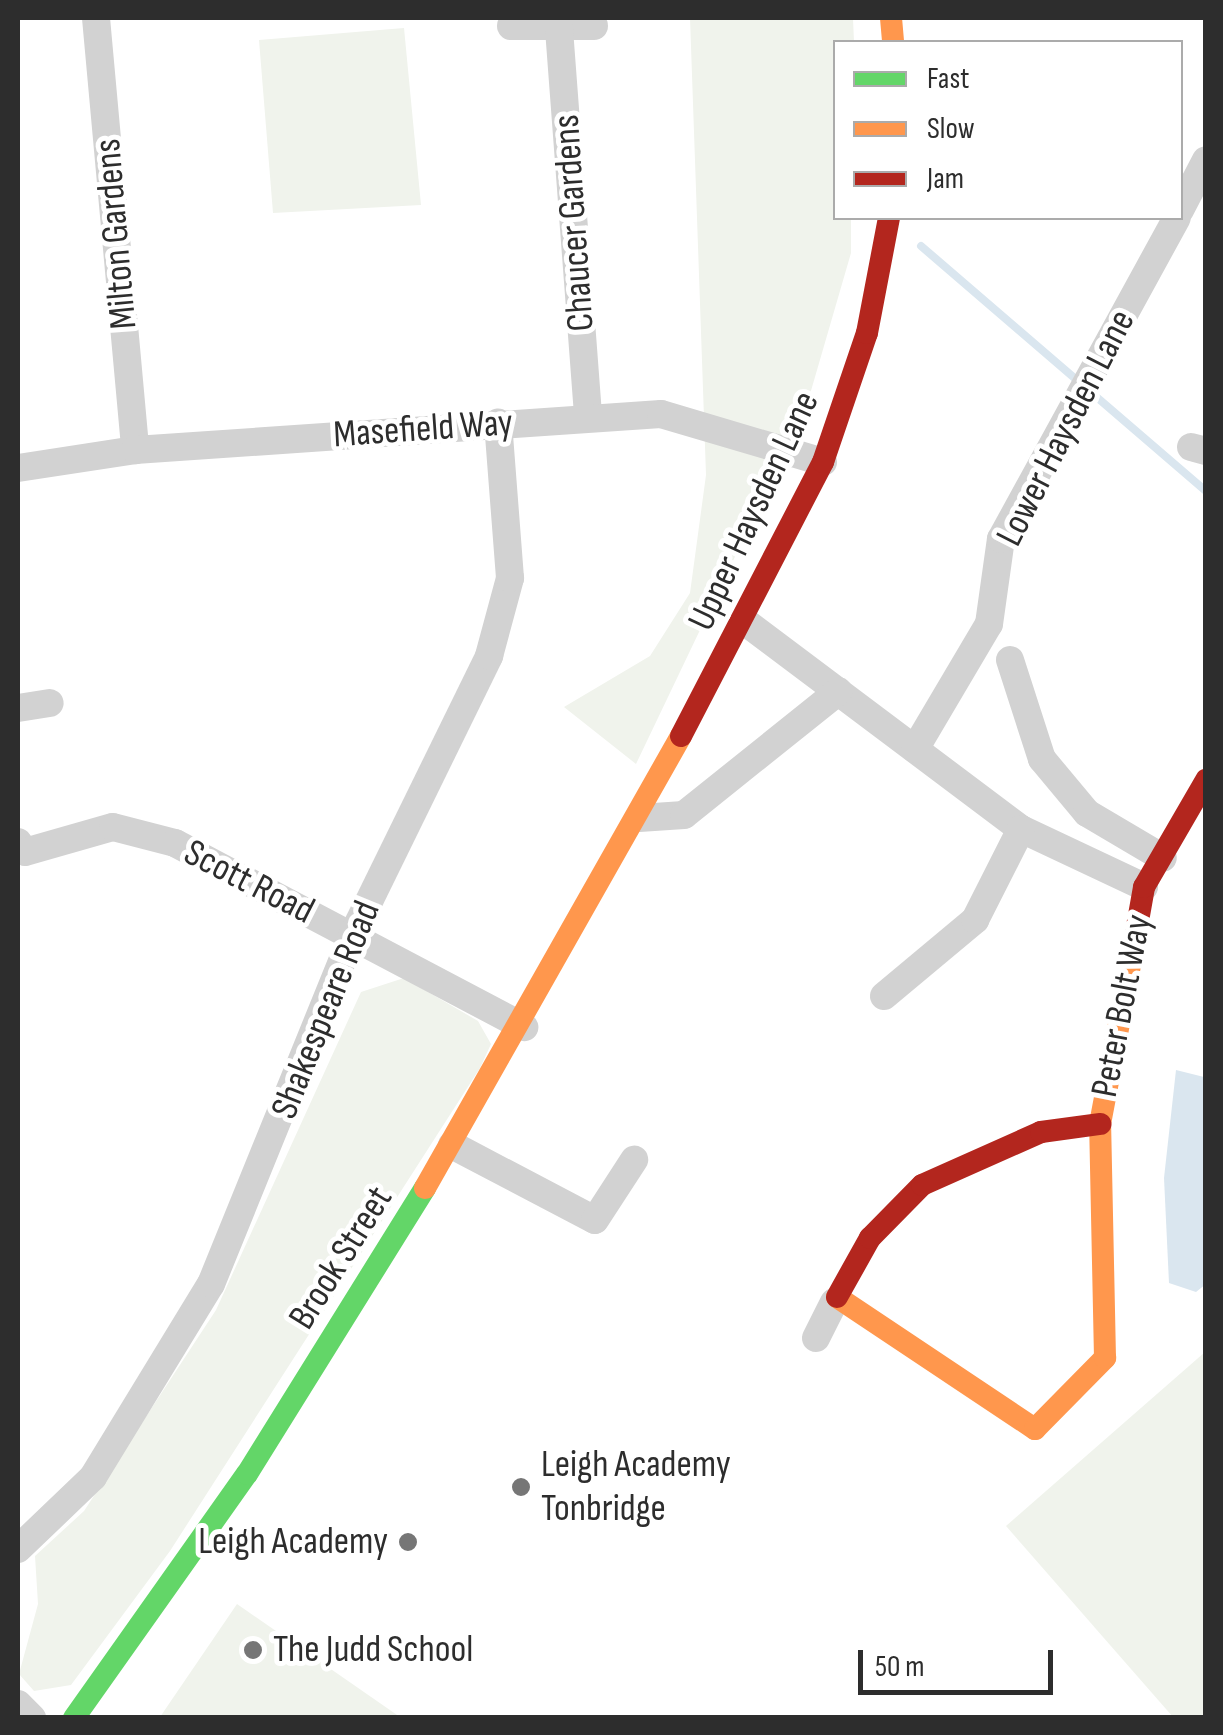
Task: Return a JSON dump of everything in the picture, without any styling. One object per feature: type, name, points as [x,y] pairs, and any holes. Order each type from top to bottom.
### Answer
[{"type":"street","name":"Milton Gardens","points":[[96,18],[135,450]]},
{"type":"street","points":[[511,26],[594,26]]},
{"type":"street","name":"Chaucer Gardens","points":[[559,29],[588,417]]},
{"type":"street","points":[[1183,204],[1206,160]]},
{"type":"street","name":"Upper Haysden Lane","points":[[639,818],[823,462],[867,333],[888,220]]},
{"type":"street","name":"Lower Haysden Lane","points":[[915,749],[989,624],[1001,539],[1176,220]]},
{"type":"street","name":"Masefield Way","points":[[18,468],[135,450],[588,417],[702,422],[823,462]]},
{"type":"street","name":"Shakespeare Road","points":[[18,1547],[93,1476],[211,1284],[352,936],[489,656],[510,578],[498,422]]},
{"type":"street","points":[[744,621],[1022,829],[1144,887],[1206,780]]},
{"type":"street","points":[[1010,660],[1042,759],[1087,812],[1163,858]]},
{"type":"street","points":[[639,818],[684,816],[839,691]]},
{"type":"street","points":[[18,708],[50,703]]},
{"type":"street","name":"Brook Street","points":[[74,1718],[248,1474],[524,1027],[639,818]]},
{"type":"street","name":"Scott Road","points":[[18,842],[25,852],[114,827],[175,842],[524,1027]]},
{"type":"street","points":[[884,996],[974,920],[1022,829]]},
{"type":"street","name":"Peter Bolt Way","points":[[834,1302],[1035,1429],[1104,1358],[1100,1124],[1144,887]]},
{"type":"street","name":"Peter Bolt Way","points":[[816,1338],[870,1238],[922,1186],[1041,1132],[1100,1124]]},
{"type":"street","points":[[452,1145],[595,1220],[634,1160]]},
{"type":"street","points":[[18,1704],[32,1718]]},
{"type":"shaded area","points":[[690,18],[853,18],[854,40],[833,40],[833,220],[851,220],[851,253],[806,408],[636,764],[564,707],[650,656],[690,593],[706,475]]},
{"type":"shaded area","points":[[404,28],[421,205],[273,213],[259,40]]},
{"type":"shaded area","points":[[404,978],[478,1021],[491,1044],[480,1068],[170,1551],[71,1685],[34,1691],[19,1674],[38,1604],[35,1556],[84,1511],[216,1310],[361,992]]},
{"type":"shaded area","points":[[1176,1070],[1204,1077],[1206,1284],[1196,1292],[1169,1283],[1164,1178]]},
{"type":"shaded area","points":[[1205,1352],[1205,1717],[1173,1717],[1006,1526]]},
{"type":"shaded area","name":"The Judd School","points":[[237,1604],[400,1717],[160,1717]]},
{"type":"waterway","points":[[921,246],[1206,491]]},
{"type":"traffic: fast","points":[[74,1718],[247,1474],[425,1188]]},
{"type":"traffic: slow","points":[[891,18],[893,40]]},
{"type":"traffic: slow","points":[[425,1188],[681,736]]},
{"type":"traffic: slow","points":[[837,1297],[1035,1429],[1105,1358],[1100,1124],[1133,949]]},
{"type":"traffic: jam","points":[[681,736],[823,462],[867,333],[889,220]]},
{"type":"traffic: jam","points":[[1133,949],[1144,887],[1206,780]]},
{"type":"traffic: jam","points":[[837,1297],[870,1238],[922,1185],[1041,1132],[1100,1124]]},
{"type":"place","name":"Leigh Academy Tonbridge","points":[[521,1487]]},
{"type":"place","name":"Leigh Academy","points":[[408,1542]]},
{"type":"place","name":"The Judd School","points":[[253,1650]]}]
